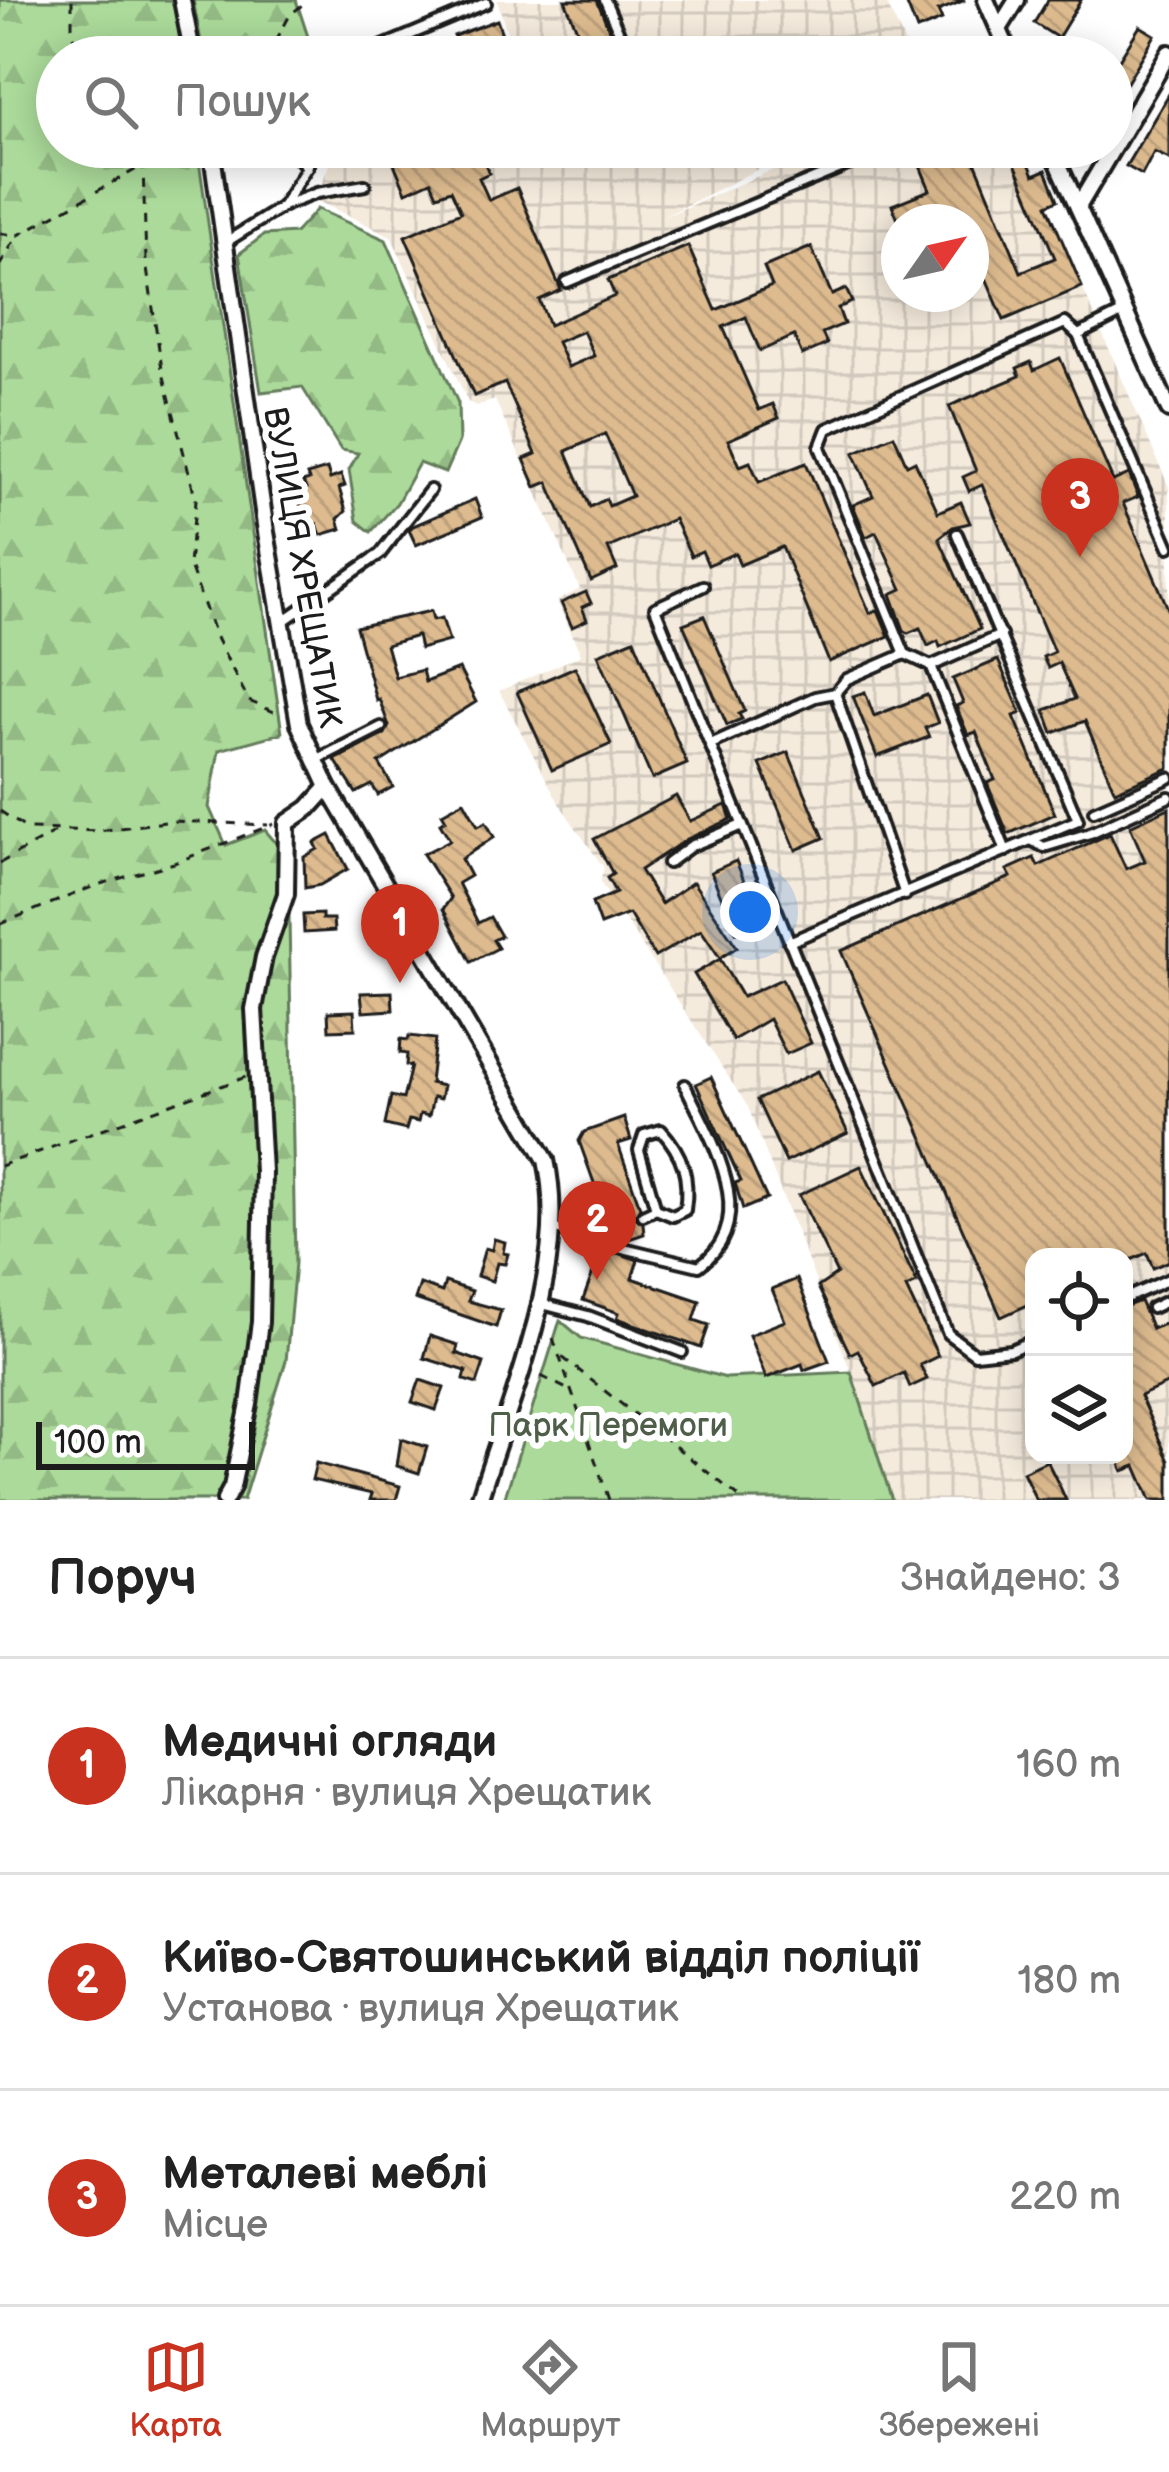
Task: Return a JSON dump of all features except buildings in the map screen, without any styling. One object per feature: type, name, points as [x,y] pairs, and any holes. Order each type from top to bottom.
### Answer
[{"type":"street","points":[[182,0],[190,36]]},
{"type":"street","points":[[986,0],[1001,36]]},
{"type":"street","points":[[998,29],[1016,0]]},
{"type":"street","points":[[1133,114],[1169,53]]},
{"type":"street","name":"ВУЛИЦЯ ХРЕЩАТИК","points":[[214,168],[298,724],[328,787],[546,1160],[553,1191],[540,1304],[479,1500]]},
{"type":"street","points":[[1060,168],[1169,410]]},
{"type":"street","points":[[1078,207],[1101,168]]},
{"type":"street","points":[[1150,368],[1169,358]]},
{"type":"street","points":[[224,1500],[232,1487],[249,1404],[260,1322],[263,1172],[254,1010],[264,957],[286,894],[287,823],[328,787]]},
{"type":"lane","points":[[605,0],[620,36]]},
{"type":"lane","points":[[407,36],[486,3]]},
{"type":"lane","points":[[282,207],[307,168]]},
{"type":"lane","points":[[567,282],[841,168]]},
{"type":"lane","points":[[226,242],[282,207],[317,193],[365,185]]},
{"type":"lane","points":[[1078,335],[1125,311]]},
{"type":"lane","points":[[1006,851],[931,666],[905,654],[820,447],[827,429],[1065,323],[1078,335],[1169,547]]},
{"type":"lane","points":[[281,623],[380,554],[430,490]]},
{"type":"lane","points":[[789,942],[1078,820],[957,534]]},
{"type":"lane","points":[[704,586],[655,608],[948,1334],[976,1354],[1025,1344]]},
{"type":"lane","points":[[931,666],[1001,635]]},
{"type":"lane","points":[[711,745],[815,697],[835,693],[847,680],[905,654]]},
{"type":"lane","points":[[835,693],[905,895]]},
{"type":"lane","points":[[314,760],[381,727]]},
{"type":"lane","points":[[1094,812],[1169,778]]},
{"type":"lane","points":[[1031,840],[1044,847],[1071,840],[1169,797]]},
{"type":"lane","points":[[668,863],[691,846],[742,825]]},
{"type":"lane","points":[[615,1246],[699,1266],[712,1257],[730,1220],[725,1170],[685,1084]]},
{"type":"lane","points":[[643,1215],[656,1209],[674,1216],[685,1210],[688,1188],[679,1150],[661,1130],[644,1135],[639,1150],[656,1209]]},
{"type":"lane","points":[[573,1234],[610,1227]]},
{"type":"lane","points":[[552,1228],[603,1242]]},
{"type":"lane","points":[[1133,1295],[1169,1279]]},
{"type":"lane","points":[[1152,1308],[1169,1300]]},
{"type":"lane","points":[[540,1304],[588,1316],[682,1352]]},
{"type":"path","points":[[72,0],[73,36]]},
{"type":"path","points":[[278,36],[290,15],[308,0]]},
{"type":"path","points":[[0,265],[17,236],[138,168]]},
{"type":"path","points":[[143,168],[146,262],[162,369],[196,500],[189,564],[217,640],[249,700],[298,724]]},
{"type":"path","points":[[0,233],[17,236]]},
{"type":"path","points":[[0,812],[27,829],[98,831],[172,821],[287,823]]},
{"type":"path","points":[[0,924],[269,825]]},
{"type":"path","points":[[0,862],[58,830]]},
{"type":"path","points":[[0,1166],[259,1072]]},
{"type":"path","points":[[553,1338],[609,1500]]},
{"type":"path","points":[[562,1357],[743,1500]]},
{"type":"path","points":[[541,1376],[571,1391]]},
{"type":"shaded area","points":[[497,0],[885,0],[902,36],[508,36]]},
{"type":"shaded area","points":[[328,168],[760,168],[661,218],[777,168],[1031,168],[1034,175],[1046,170],[1058,200],[1047,206],[1169,487],[1169,1500],[892,1500],[851,1372],[748,1107],[600,882],[604,868],[560,805],[499,691],[581,655],[557,601],[580,589],[495,400],[477,406],[468,402],[391,236],[315,200]]},
{"type":"green space","points":[[0,0],[176,0],[181,36],[36,36],[36,168],[200,168],[282,733],[219,750],[209,807],[226,845],[265,830],[288,857],[295,1263],[286,1361],[243,1500],[0,1500]]},
{"type":"green space","points":[[193,0],[296,0],[308,36],[200,36]]},
{"type":"green space","points":[[317,209],[386,240],[458,403],[459,441],[445,473],[419,463],[397,503],[371,532],[357,521],[349,470],[358,453],[341,450],[302,387],[261,392],[239,254],[264,235],[295,233]]},
{"type":"green space","name":"Парк Перемоги","points":[[560,1320],[581,1338],[726,1378],[851,1372],[892,1500],[504,1500]]},
{"type":"place","name":"Металеві меблі","points":[[1080,557]]},
{"type":"place","name":"Медичні огляди","points":[[400,983]]},
{"type":"place","name":"Київо-Святошинський відділ поліції","points":[[597,1280]]}]
